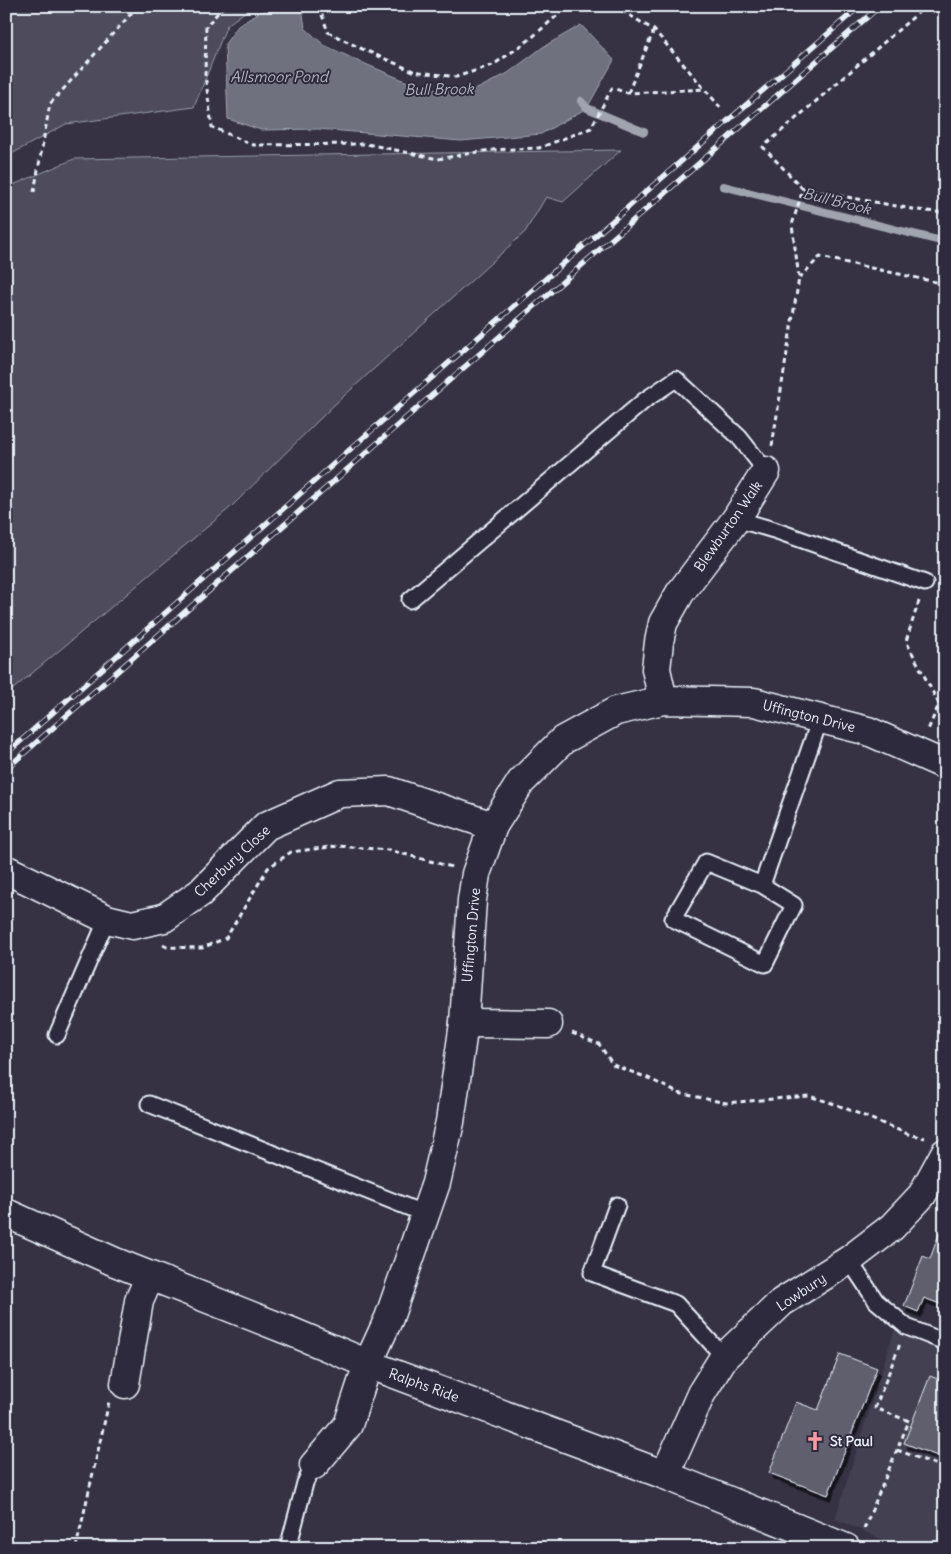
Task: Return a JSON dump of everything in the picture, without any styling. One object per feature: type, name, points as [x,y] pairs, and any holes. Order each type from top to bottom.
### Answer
[{"type":"street","name":"Blewburton Walk","points":[[663,700],[656,669],[663,623],[680,593],[736,519],[766,471]]},
{"type":"street","name":"Uffington Drive","points":[[314,1465],[348,1425],[368,1364],[389,1318],[436,1183],[450,1122],[464,1022],[472,900],[476,874],[493,826],[521,782],[563,740],[616,711],[663,700],[754,702],[868,731],[945,765]]},
{"type":"street","name":"Cherbury Close","points":[[120,922],[164,918],[200,893],[266,826],[340,792],[389,791],[493,826]]},
{"type":"street","points":[[7,870],[120,922]]},
{"type":"street","points":[[464,1022],[548,1024]]},
{"type":"street","name":"Lowbury","points":[[665,1475],[701,1394],[724,1357],[782,1302],[849,1260],[892,1227],[922,1195],[936,1146]]},
{"type":"street","name":"Ralphs Ride","points":[[6,1213],[150,1276],[368,1364],[665,1475],[813,1542],[854,1539]]},
{"type":"street","points":[[118,1389],[139,1301],[150,1276]]},
{"type":"lane","points":[[410,600],[645,400],[676,378],[739,437],[766,471]]},
{"type":"lane","points":[[736,519],[774,530],[926,583]]},
{"type":"lane","points":[[762,885],[820,719]]},
{"type":"lane","points":[[706,862],[762,885],[794,905],[765,964],[673,919],[706,862]]},
{"type":"lane","points":[[57,1035],[120,922]]},
{"type":"lane","points":[[149,1104],[425,1214]]},
{"type":"lane","points":[[617,1205],[592,1272],[676,1304],[724,1357]]},
{"type":"lane","points":[[849,1260],[876,1301],[907,1327],[945,1342]]},
{"type":"lane","points":[[288,1548],[305,1483],[314,1465]]},
{"type":"path","points":[[34,192],[50,104],[138,6]]},
{"type":"path","points":[[224,6],[206,26],[205,74],[212,127],[253,145],[367,144],[438,159],[490,150],[539,148],[591,128],[612,88],[628,93],[705,89]]},
{"type":"path","points":[[319,6],[328,32],[413,71],[456,77],[493,65],[529,40],[568,6]]},
{"type":"path","points":[[614,6],[654,30],[720,107]]},
{"type":"path","points":[[926,6],[763,147],[803,189],[918,210],[945,213]]},
{"type":"path","points":[[628,93],[654,30]]},
{"type":"path","name":"Blewburton Walk","points":[[766,471],[776,431],[799,278],[792,225],[803,189]]},
{"type":"path","points":[[799,278],[820,256],[945,284]]},
{"type":"path","points":[[918,753],[939,704],[906,641],[926,583]]},
{"type":"path","points":[[120,922],[140,935],[167,947],[202,948],[226,938],[268,868],[291,852],[338,846],[389,850],[476,874]]},
{"type":"path","points":[[548,1024],[599,1044],[613,1065],[648,1078],[678,1093],[726,1103],[809,1096],[835,1104],[936,1146]]},
{"type":"path","points":[[854,1539],[897,1450],[908,1421],[875,1408],[907,1327]]},
{"type":"path","points":[[76,1548],[118,1389]]},
{"type":"path","points":[[897,1450],[945,1468]]},
{"type":"shaded area","points":[[6,6],[253,6],[227,25],[194,107],[66,124],[6,157]]},
{"type":"shaded area","points":[[621,150],[563,202],[546,197],[525,232],[334,405],[231,507],[6,695],[6,188],[74,159]]},
{"type":"shaded area","points":[[895,1328],[945,1349],[945,1548],[902,1548],[835,1519]]},
{"type":"water","name":"Allsmoor Pond","points":[[270,6],[298,6],[302,8],[305,28],[324,45],[422,88],[450,91],[477,89],[508,73],[543,47],[581,25],[614,60],[587,108],[541,134],[461,141],[318,129],[261,130],[228,119],[225,44],[238,26]]},
{"type":"building","points":[[939,1234],[945,1236],[945,1301],[943,1305],[924,1298],[918,1312],[904,1306],[923,1256],[930,1259]]},
{"type":"building","name":"St Paul","points":[[840,1354],[877,1368],[828,1495],[769,1473],[796,1402],[818,1410]]},
{"type":"building","points":[[930,1376],[945,1382],[945,1459],[904,1443]]},
{"type":"waterway","name":"Bull Brook","points":[[581,101],[587,108],[644,132]]},
{"type":"waterway","name":"Bull Brook","points":[[723,186],[945,242]]},
{"type":"railway","points":[[6,754],[398,407],[860,6]]},
{"type":"railway","points":[[6,769],[880,6]]},
{"type":"place","name":"St Paul","points":[[815,1441]]}]
